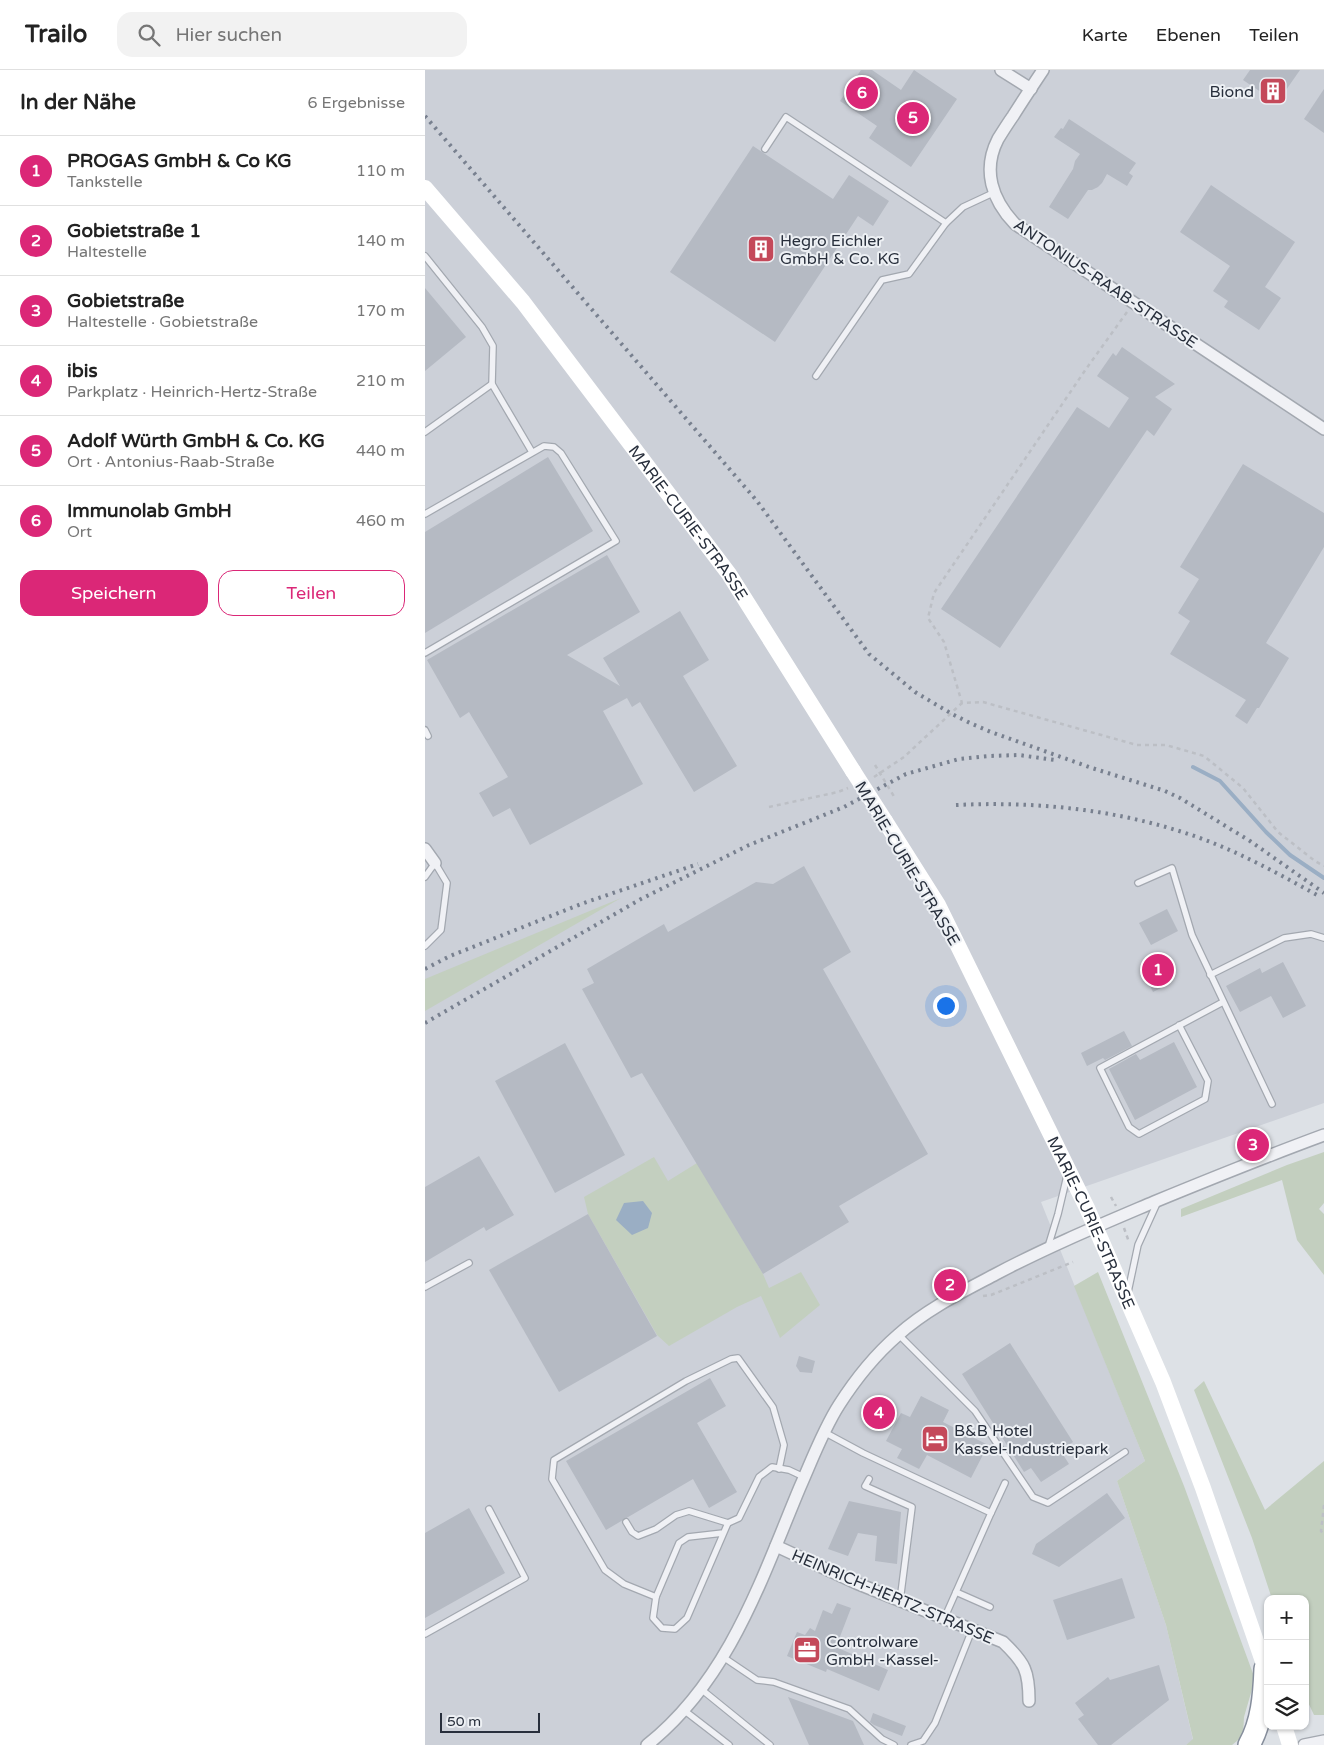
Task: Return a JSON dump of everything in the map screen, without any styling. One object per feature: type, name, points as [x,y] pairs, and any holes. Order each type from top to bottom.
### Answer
[{"type":"highway","points":[[1249,1745],[1255,1734],[1260,1716],[1265,1685]]},
{"type":"main road","name":"MARIE-CURIE-STRASSE","points":[[425,188],[523,302],[729,574],[854,778],[885,821],[938,905],[1068,1169],[1127,1298],[1163,1382],[1203,1488],[1264,1663]]},
{"type":"main road","points":[[1285,1730],[1290,1745]]},
{"type":"street","points":[[1001,70],[1031,89]]},
{"type":"street","name":"ANTONIUS-RAAB-STRASSE","points":[[1043,70],[998,139],[992,154],[990,174],[993,192],[1004,212],[1015,224],[1324,429]]},
{"type":"street","points":[[425,850],[435,863]]},
{"type":"street","name":"HEINRICH-HERTZ-STRASSE","points":[[647,1745],[685,1710],[723,1657],[747,1614],[824,1432],[844,1398],[870,1363],[898,1334],[939,1305],[1047,1248],[1254,1161],[1324,1135]]},
{"type":"street","name":"HEINRICH-HERTZ-STRASSE","points":[[776,1546],[900,1601],[1003,1642],[1019,1658],[1029,1681],[1029,1701]]},
{"type":"street","points":[[1305,1745],[1324,1741]]},
{"type":"lane","points":[[765,149],[786,117],[946,223]]},
{"type":"lane","points":[[816,376],[882,280],[909,274],[946,223],[963,207],[993,192]]},
{"type":"lane","points":[[425,256],[486,333],[493,346],[492,384],[533,452]]},
{"type":"lane","points":[[425,432],[492,384]]},
{"type":"lane","points":[[425,514],[544,446],[554,447],[561,453],[616,541],[425,653]]},
{"type":"lane","points":[[425,877],[435,863],[447,883],[441,930],[425,946]]},
{"type":"lane","points":[[1137,883],[1172,868],[1193,935],[1210,975],[1272,1104]]},
{"type":"lane","points":[[1210,975],[1284,938],[1311,934],[1324,938]]},
{"type":"lane","points":[[1179,1025],[1208,1081],[1205,1099],[1139,1134],[1129,1127],[1100,1068],[1179,1025],[1223,1002]]},
{"type":"lane","points":[[1047,1248],[1058,1214],[1068,1169]]},
{"type":"lane","points":[[1127,1298],[1138,1245],[1159,1200]]},
{"type":"lane","points":[[425,1287],[469,1263]]},
{"type":"lane","points":[[898,1334],[975,1411],[1033,1497],[1049,1503],[1125,1452]]},
{"type":"lane","points":[[656,1597],[624,1584],[605,1570],[552,1479],[554,1460],[686,1381],[731,1359],[738,1358],[773,1407],[784,1445],[779,1469]]},
{"type":"lane","points":[[824,1432],[863,1453],[991,1514]]},
{"type":"lane","points":[[626,1522],[632,1532],[639,1536],[656,1529],[676,1515],[689,1511],[727,1523],[739,1518],[759,1477],[771,1468],[789,1470],[804,1477]]},
{"type":"lane","points":[[869,1479],[865,1486],[912,1507],[900,1601]]},
{"type":"lane","points":[[943,1619],[1005,1483]]},
{"type":"lane","points":[[425,1634],[525,1578],[489,1509]]},
{"type":"lane","points":[[723,1533],[688,1536],[679,1543],[656,1597],[653,1618],[662,1628],[675,1629],[687,1618],[723,1533],[727,1523]]},
{"type":"lane","points":[[956,1592],[990,1608]]},
{"type":"lane","points":[[911,1745],[923,1741],[935,1723],[972,1630]]},
{"type":"lane","points":[[723,1657],[757,1680],[774,1682],[849,1709],[882,1739],[894,1745]]},
{"type":"lane","points":[[701,1689],[770,1745]]},
{"type":"lane","points":[[685,1710],[729,1745]]},
{"type":"path","points":[[963,703],[944,642],[928,618],[934,593],[1086,369],[1134,302]]},
{"type":"path","points":[[870,779],[904,757],[963,703],[983,702],[1137,745],[1166,745],[1204,756],[1243,788],[1279,832],[1324,866]]},
{"type":"path","points":[[875,765],[895,798]]},
{"type":"path","points":[[769,808],[838,792],[854,778]]},
{"type":"path","points":[[978,1296],[991,1295],[1073,1262]]},
{"type":"path","points":[[1324,1506],[1321,1531],[1324,1535]]},
{"type":"shaded area","points":[[425,70],[1324,70],[1324,1103],[1041,1202],[1145,1461],[1117,1481],[1166,1625],[1193,1740],[1186,1745],[425,1745]]},
{"type":"green space","points":[[621,898],[425,1011],[425,979]]},
{"type":"green space","points":[[1324,1152],[1324,1203],[1319,1209],[1324,1214],[1324,1275],[1297,1240],[1282,1180],[1181,1217],[1181,1209],[1287,1165]]},
{"type":"green space","points":[[654,1157],[668,1181],[697,1163],[763,1274],[769,1288],[801,1272],[820,1305],[780,1338],[761,1296],[737,1307],[669,1346],[657,1335],[588,1214],[584,1197]]},
{"type":"green space","points":[[1098,1272],[1184,1486],[1255,1679],[1244,1717],[1243,1736],[1232,1745],[1186,1745],[1193,1739],[1166,1625],[1117,1481],[1145,1461],[1074,1286]]},
{"type":"green space","points":[[1204,1381],[1265,1510],[1324,1461],[1324,1715],[1314,1715],[1309,1704],[1309,1595],[1271,1595],[1252,1538],[1194,1390]]},
{"type":"water","points":[[643,1201],[652,1213],[648,1228],[632,1235],[616,1220],[624,1203]]},
{"type":"building","points":[[861,70],[872,70],[901,90],[914,70],[957,99],[911,167],[869,138],[877,126],[840,101]]},
{"type":"building","name":"Biond","points":[[1250,70],[1300,70],[1277,103],[1243,80]]},
{"type":"building","points":[[1324,89],[1324,133],[1304,119]]},
{"type":"building","points":[[1069,119],[1136,163],[1129,173],[1133,176],[1127,186],[1107,174],[1098,187],[1088,190],[1068,219],[1049,207],[1073,169],[1075,161],[1080,154],[1054,137],[1061,128],[1063,129]]},
{"type":"building","name":"Hegro Eichler GmbH & Co. KG","points":[[753,146],[833,199],[849,175],[889,201],[873,226],[858,216],[775,342],[670,272]]},
{"type":"building","points":[[1211,185],[1295,242],[1265,287],[1281,298],[1259,330],[1224,307],[1228,301],[1213,291],[1230,266],[1180,232]]},
{"type":"building","points":[[425,288],[466,337],[425,371]]},
{"type":"building","points":[[1122,347],[1175,384],[1155,397],[1172,409],[1154,436],[1147,430],[1000,648],[941,609],[1077,407],[1109,428],[1129,398],[1097,376],[1113,353],[1116,356]]},
{"type":"building","points":[[548,457],[593,531],[425,633],[425,532]]},
{"type":"building","points":[[1243,464],[1324,513],[1324,547],[1266,643],[1289,658],[1259,708],[1257,708],[1247,724],[1235,716],[1246,700],[1170,654],[1190,621],[1178,613],[1199,579],[1180,567]]},
{"type":"building","points":[[607,555],[640,612],[567,655],[620,686],[603,658],[680,611],[709,660],[683,676],[737,766],[694,792],[640,702],[632,707],[627,698],[603,711],[643,784],[530,845],[510,808],[493,817],[479,793],[508,777],[469,712],[460,718],[427,660]]},
{"type":"building","points":[[804,866],[851,952],[823,969],[928,1154],[839,1206],[849,1222],[763,1274],[642,1073],[631,1078],[582,989],[594,983],[587,969],[664,924],[668,932],[756,882],[773,884]]},
{"type":"building","points":[[1167,909],[1178,931],[1151,945],[1139,923]]},
{"type":"building","points":[[1157,962],[1169,984],[1153,992],[1142,970]]},
{"type":"building","points":[[1283,962],[1306,1006],[1283,1018],[1271,996],[1240,1012],[1226,986],[1260,968],[1262,973]]},
{"type":"building","points":[[1124,1031],[1132,1046],[1105,1060],[1103,1058],[1087,1066],[1081,1053]]},
{"type":"building","points":[[1174,1042],[1197,1087],[1135,1120],[1109,1069],[1136,1054],[1140,1060]]},
{"type":"building","points":[[565,1043],[625,1155],[555,1193],[495,1081]]},
{"type":"building","points":[[479,1156],[514,1215],[486,1231],[484,1227],[425,1262],[425,1187]]},
{"type":"building","points":[[588,1214],[657,1336],[559,1392],[489,1270]]},
{"type":"building","points":[[1010,1343],[1073,1442],[1060,1450],[1069,1464],[1041,1482],[1031,1468],[1024,1472],[962,1374]]},
{"type":"building","points":[[799,1356],[815,1361],[812,1373],[800,1372],[796,1366]]},
{"type":"building","points":[[710,1378],[726,1406],[697,1423],[737,1492],[709,1508],[693,1479],[606,1530],[566,1461]]},
{"type":"building","points":[[921,1396],[949,1410],[943,1422],[988,1445],[971,1478],[927,1455],[919,1469],[897,1458],[902,1449],[886,1441],[901,1413],[910,1417]]},
{"type":"building","points":[[1107,1493],[1125,1518],[1059,1567],[1032,1554],[1036,1544]]},
{"type":"building","points":[[849,1501],[901,1512],[897,1564],[875,1561],[877,1536],[858,1533],[848,1556],[828,1549]]},
{"type":"building","points":[[469,1508],[505,1573],[425,1618],[425,1533]]},
{"type":"building","points":[[1122,1578],[1135,1618],[1067,1640],[1053,1600]]},
{"type":"building","points":[[837,1603],[851,1608],[836,1647],[888,1670],[879,1691],[827,1669],[826,1672],[787,1656],[797,1632],[805,1635],[810,1628],[815,1631],[823,1610],[832,1614]]},
{"type":"building","points":[[1159,1665],[1169,1700],[1111,1745],[1098,1745],[1078,1719],[1084,1715],[1075,1703],[1108,1677],[1110,1680]]},
{"type":"building","points":[[788,1697],[853,1721],[864,1745],[809,1745]]},
{"type":"building","points":[[873,1713],[906,1726],[902,1736],[870,1722]]},
{"type":"waterway","points":[[1193,767],[1220,781],[1266,832],[1290,855],[1324,878]]},
{"type":"railway","points":[[425,116],[757,501],[869,654],[915,692],[970,723],[1092,768],[1165,791],[1180,798],[1250,841],[1324,893]]},
{"type":"railway","points":[[425,1023],[641,899],[749,845],[844,807],[906,774],[959,759],[989,756],[1019,755],[1055,760]]},
{"type":"railway","points":[[956,805],[1049,806],[1080,809],[1141,820],[1171,828],[1230,850],[1317,895]]},
{"type":"railway","points":[[425,969],[450,956],[581,904],[698,864]]},
{"type":"place","name":"Biond","points":[[1273,91]]},
{"type":"place","name":"Immunolab GmbH","points":[[862,93]]},
{"type":"place","name":"Adolf Würth GmbH & Co. KG","points":[[913,118]]},
{"type":"place","name":"Hegro Eichler GmbH & Co. KG","points":[[761,249]]},
{"type":"place","name":"PROGAS GmbH & Co KG","points":[[1158,970]]},
{"type":"place","name":"Gobietstraße","points":[[1253,1145]]},
{"type":"place","name":"Gobietstraße 1","points":[[950,1285]]},
{"type":"place","name":"ibis","points":[[879,1413]]},
{"type":"place","name":"B&B Hotel Kassel-Industriepark","points":[[935,1439]]},
{"type":"place","name":"Controlware GmbH -Kassel-","points":[[807,1650]]}]
